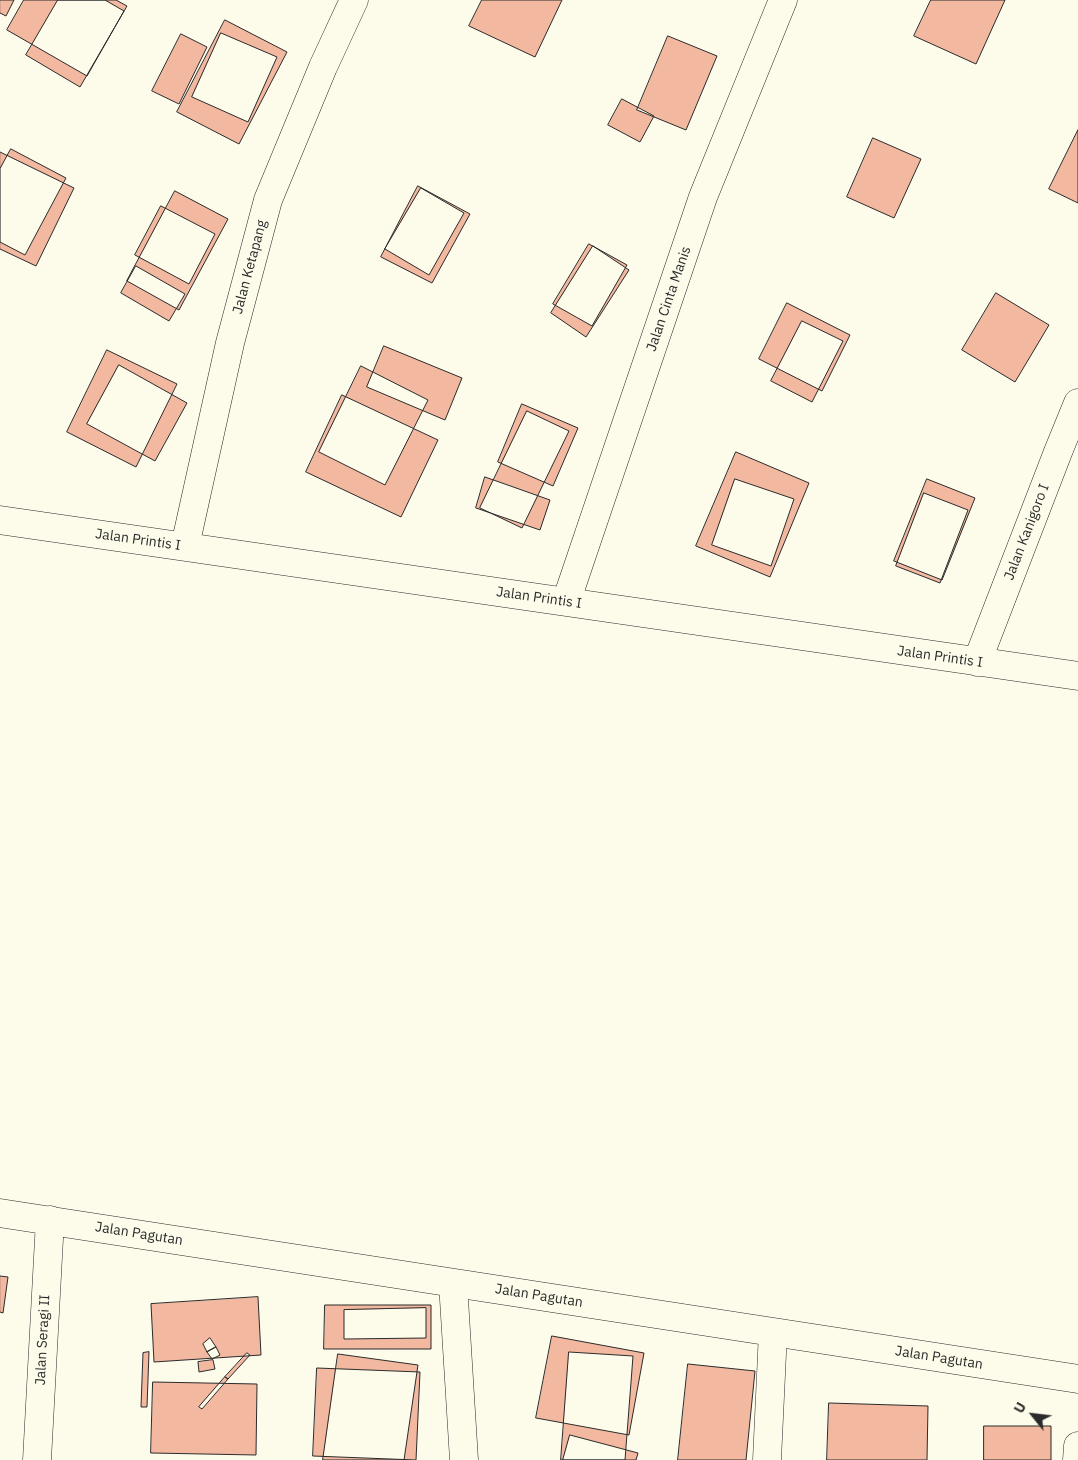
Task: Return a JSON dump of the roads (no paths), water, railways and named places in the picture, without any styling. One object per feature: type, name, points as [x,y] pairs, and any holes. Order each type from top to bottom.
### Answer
[{"type":"street","name":"Jalan Ketapang","points":[[185,546],[230,343],[268,200],[323,67],[354,0]]},
{"type":"street","name":"Jalan Cinta Manis","points":[[566,602],[703,197],[783,0]]},
{"type":"street","name":"Jalan Kanigoro I","points":[[977,662],[1078,403]]},
{"type":"street","name":"Jalan Printis I","points":[[0,520],[1078,676]]},
{"type":"street","name":"Jalan Pagutan","points":[[0,1213],[1078,1379]]},
{"type":"street","name":"Jalan Seragi II","points":[[37,1460],[50,1220]]},
{"type":"street","points":[[453,1282],[464,1460]]},
{"type":"street","points":[[767,1460],[773,1332]]},
{"type":"street","points":[[1077,1460],[1078,1446]]}]
